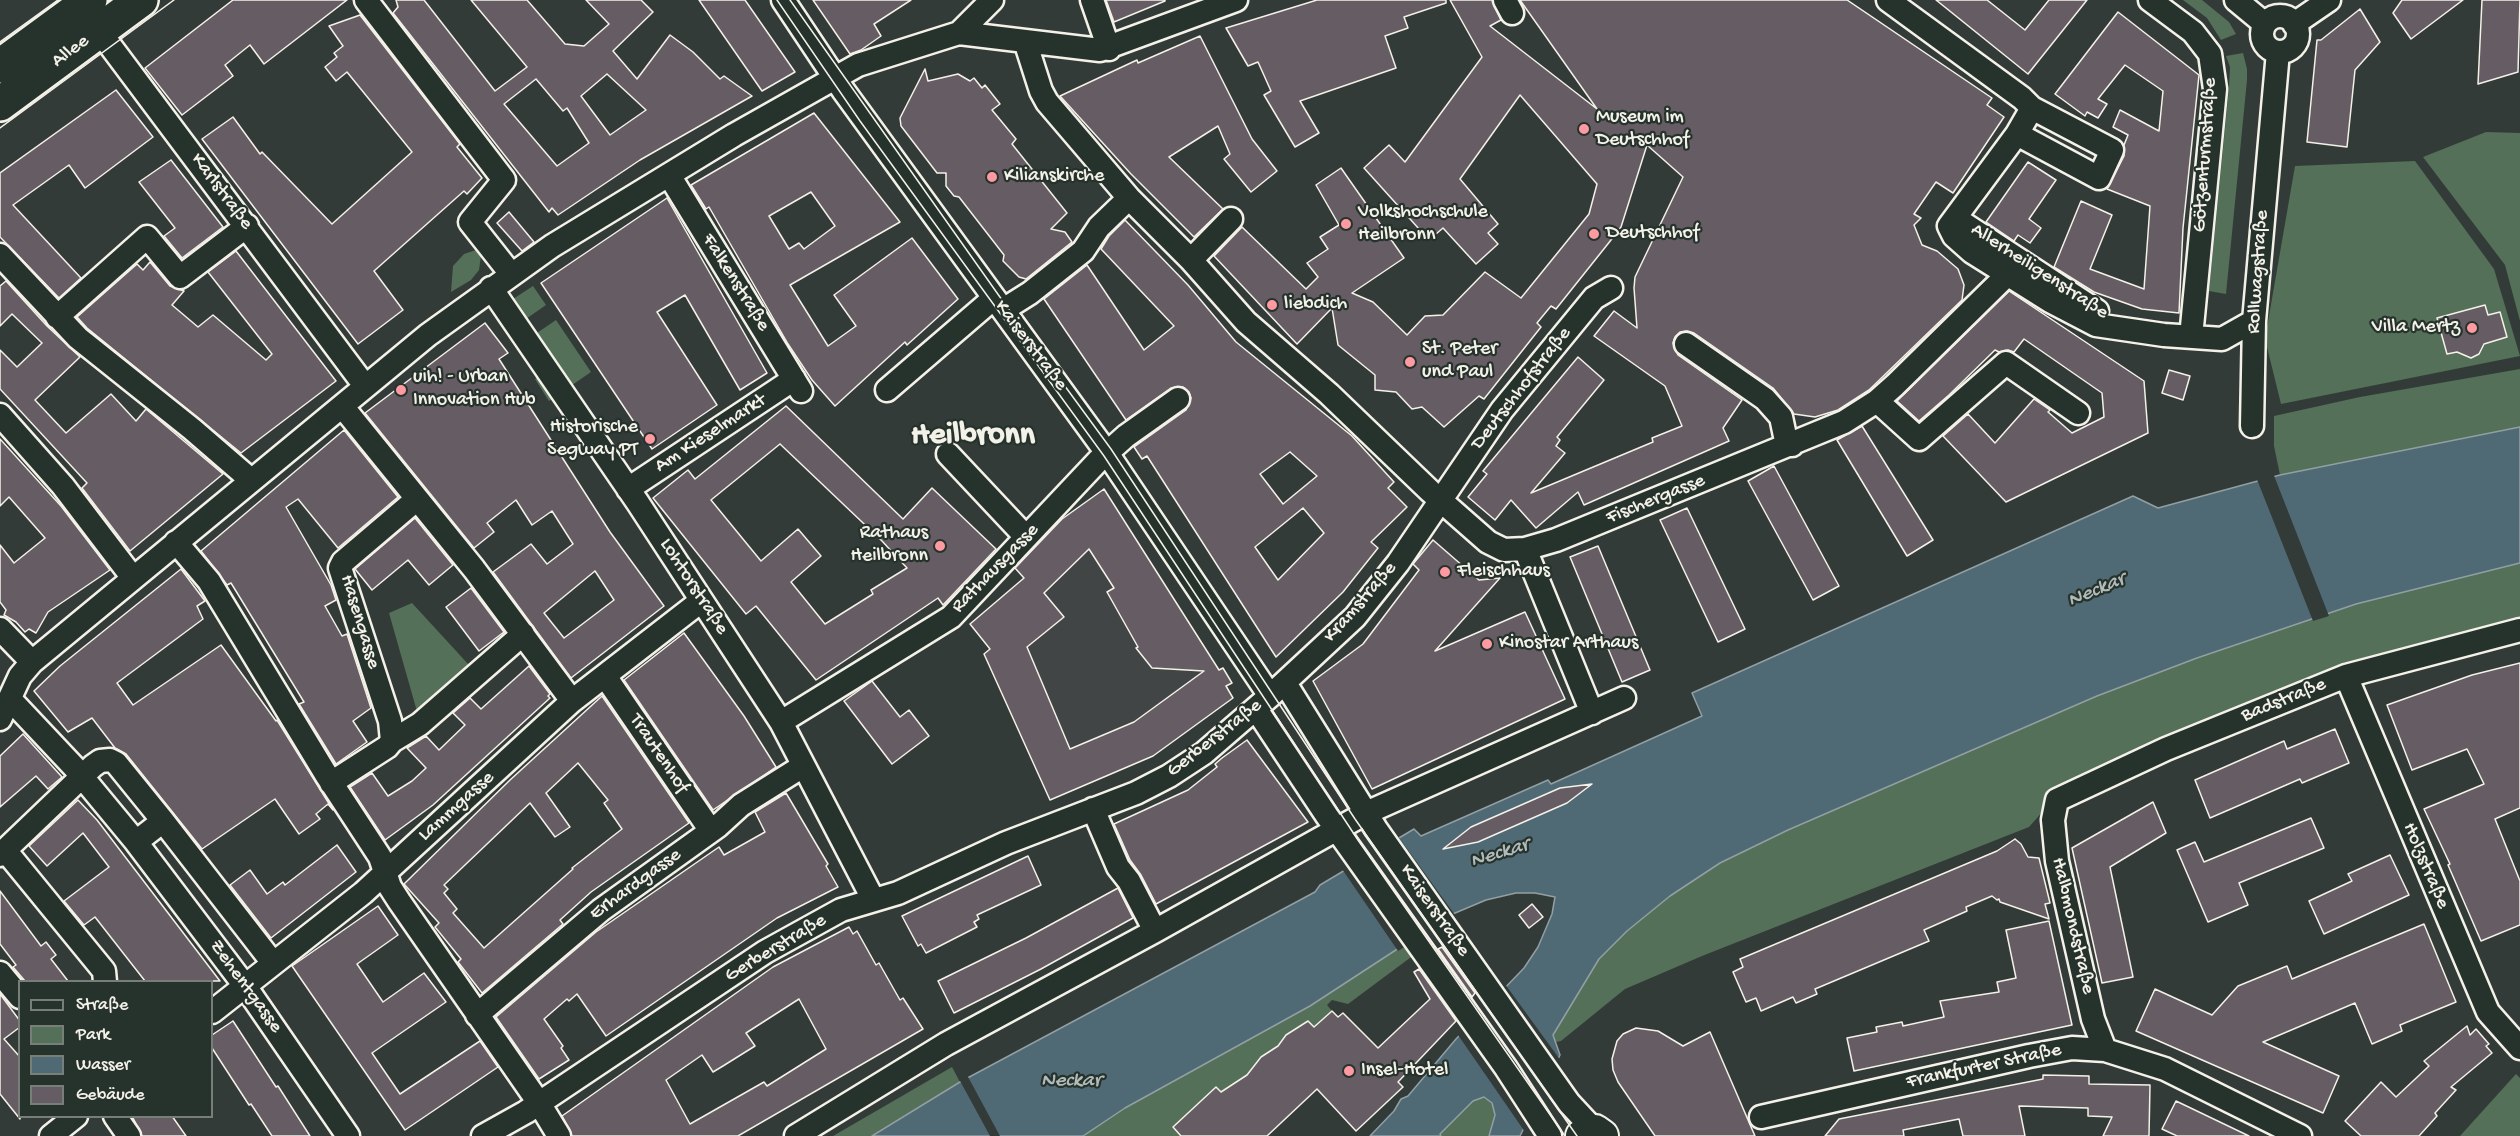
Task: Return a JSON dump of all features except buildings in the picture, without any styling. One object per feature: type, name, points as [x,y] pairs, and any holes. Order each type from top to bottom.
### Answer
[{"type":"main road","name":"Allee","points":[[0,66],[86,9],[141,0]]},
{"type":"main road","name":"Allee","points":[[0,104],[86,9]]},
{"type":"street","points":[[366,0],[504,180],[471,222],[511,274]]},
{"type":"street","name":"Kaiserstraße","points":[[783,0],[834,77],[1002,310],[1108,444],[1270,696],[1371,821],[1555,1084],[1593,1134]]},
{"type":"street","points":[[960,33],[992,0]]},
{"type":"street","points":[[1092,0],[1109,49]]},
{"type":"street","points":[[0,719],[20,676],[32,662],[428,335],[511,274],[669,175],[834,77],[858,65],[960,33],[1101,50],[1109,49],[1236,0]]},
{"type":"street","points":[[1888,0],[2027,103],[2112,150],[2099,178],[2017,134]]},
{"type":"street","name":"Götzenturmstraße","points":[[2150,0],[2193,32],[2210,54],[2215,89],[2191,337]]},
{"type":"street","points":[[2236,0],[2265,24]]},
{"type":"street","points":[[2294,24],[2329,0]]},
{"type":"street","name":"Karlstraße","points":[[86,9],[365,386]]},
{"type":"street","points":[[2280,17],[2294,24],[2297,37],[2295,43],[2285,51],[2278,52],[2269,48],[2263,40],[2263,29],[2269,20],[2280,17]]},
{"type":"street","name":"Fischergasse","points":[[1025,41],[1041,91],[1047,102],[1128,198],[1191,260],[1240,330],[1329,394],[1488,542],[1504,550],[1525,549],[1556,540],[1844,422],[1895,385],[2007,275]]},
{"type":"street","name":"Rollwagstraße","points":[[2252,426],[2254,321],[2278,52]]},
{"type":"street","points":[[1955,218],[2017,134],[2027,103]]},
{"type":"street","name":"Falkenstraße","points":[[669,175],[797,385]]},
{"type":"street","points":[[887,390],[1030,293],[1083,251],[1099,227],[1128,198]]},
{"type":"street","name":"Allerheiligenstraße","points":[[2129,329],[2094,309],[1955,218],[1949,226],[1954,236],[1972,252],[2050,301],[2096,325],[2164,335],[2222,339],[2254,321]]},
{"type":"street","points":[[1191,260],[1231,219]]},
{"type":"street","points":[[57,316],[147,237],[180,277],[247,226]]},
{"type":"street","points":[[1,258],[78,338],[192,429],[251,480]]},
{"type":"street","name":"Lohtorstraße","points":[[491,288],[628,489],[781,722],[873,899]]},
{"type":"street","name":"Deutschhofstraße","points":[[1441,500],[1502,410],[1594,298],[1611,288]]},
{"type":"street","points":[[1686,344],[1765,399],[1780,417],[1785,436],[1792,445]]},
{"type":"street","points":[[1877,400],[1919,439],[2006,363],[2078,413]]},
{"type":"street","name":"Am Kieselmarkt","points":[[628,489],[797,385]]},
{"type":"street","name":"Rathausgasse","points":[[781,722],[951,617],[1108,444],[1178,399]]},
{"type":"street","points":[[342,406],[474,569],[572,701]]},
{"type":"street","points":[[0,414],[71,498],[133,578]]},
{"type":"street","points":[[948,454],[1026,537]]},
{"type":"street","name":"Hasengasse","points":[[392,741],[390,721],[340,568],[343,562],[412,493]]},
{"type":"street","name":"Kramstraße","points":[[1270,696],[1355,617],[1398,563],[1441,500]]},
{"type":"street","points":[[176,542],[209,581],[331,783],[380,857],[390,887],[399,901],[539,1103],[559,1136]]},
{"type":"street","points":[[1525,549],[1592,713]]},
{"type":"street","name":"Lammgasse","points":[[213,1011],[363,892],[572,701],[702,601]]},
{"type":"street","points":[[0,629],[32,662]]},
{"type":"street","name":"Badstraße","points":[[2057,800],[2166,748],[2346,676],[2520,630]]},
{"type":"street","points":[[331,783],[420,724],[523,634]]},
{"type":"street","name":"Trautenhof","points":[[605,676],[711,831]]},
{"type":"street","name":"Holzstraße","points":[[2346,676],[2488,1012],[2520,1048]]},
{"type":"street","name":"Kaiserstraße","points":[[1270,696],[1326,816],[1344,838],[1545,1127]]},
{"type":"street","name":"Gerberstraße","points":[[483,1136],[539,1103],[765,952],[841,910],[898,893],[1006,843],[1136,793],[1169,777],[1204,753],[1270,696]]},
{"type":"street","points":[[796,1136],[946,1044],[1155,931],[1344,838],[1371,821],[1624,698]]},
{"type":"street","name":"Zehentgasse","points":[[10,699],[82,776],[136,842],[245,986],[348,1136]]},
{"type":"street","name":"Zehentgasse","points":[[82,776],[100,761],[110,760],[116,763],[273,963]]},
{"type":"street","name":"Erhardgasse","points":[[477,1015],[572,933],[711,831],[741,805],[803,766]]},
{"type":"street","points":[[82,776],[3,853],[104,971],[105,980]]},
{"type":"street","name":"Halbmondstraße","points":[[2057,800],[2053,820],[2056,861],[2093,1019],[2105,1050]]},
{"type":"street","points":[[1093,809],[1118,867],[1129,881],[1155,931]]},
{"type":"street","points":[[136,842],[163,821]]},
{"type":"street","points":[[0,973],[18,995]]},
{"type":"street","name":"Frankfurter Straße","points":[[1761,1117],[2072,1048],[2105,1050],[2165,1069],[2300,1136]]},
{"type":"street","points":[[51,1136],[74,1118]]},
{"type":"street","points":[[116,1118],[129,1136]]},
{"type":"shaded area","points":[[1104,489],[1218,671],[1223,668],[1232,683],[1226,686],[1233,698],[1153,756],[1050,800],[1000,687],[990,649],[970,624],[1005,594],[1026,583],[1011,563],[1051,522],[1055,525]]},
{"type":"green space","points":[[2183,0],[2202,0],[2229,22],[2236,34],[2221,40],[2207,18]]},
{"type":"green space","points":[[2243,53],[2247,80],[2226,294],[2209,291],[2229,88],[2230,67],[2226,56]]},
{"type":"green space","points":[[2486,132],[2520,133],[2520,321],[2505,265],[2423,157]]},
{"type":"green space","points":[[2415,161],[2494,269],[2520,356],[2281,404],[2265,339],[2295,166]]},
{"type":"green space","points":[[482,248],[479,270],[471,280],[451,292],[453,266],[464,254]]},
{"type":"green space","points":[[533,286],[546,305],[523,321],[510,301]]},
{"type":"green space","points":[[556,320],[591,372],[549,401],[535,379],[555,366],[534,335]]},
{"type":"green space","points":[[2520,369],[2520,427],[2280,475],[2274,446],[2274,416],[2360,397]]},
{"type":"green space","points":[[2520,563],[2520,627],[2428,648],[2060,792],[2029,827],[1702,956],[1625,989],[1561,1041],[1556,1042],[1553,1035],[1599,959],[1627,931],[1670,896],[1720,863],[1788,830],[2097,696],[2197,658],[2356,604]]},
{"type":"green space","points":[[412,603],[469,665],[418,715],[389,613]]},
{"type":"green space","points":[[1418,935],[1426,946],[1348,1004],[1332,1000],[1327,1005],[1332,1011],[1314,1027],[1308,1021],[1286,1035],[1278,1046],[1261,1057],[1247,1075],[1230,1086],[1223,1095],[1173,1127],[1181,1136],[1083,1136],[1125,1108],[1310,1006]]},
{"type":"green space","points":[[952,1067],[960,1082],[872,1136],[833,1136]]},
{"type":"green space","points":[[2516,1074],[2520,1078],[2520,1136],[2460,1136]]},
{"type":"green space","points":[[1484,1097],[1492,1103],[1495,1115],[1489,1136],[1441,1136],[1439,1134],[1473,1101]]},
{"type":"water","name":"Neckar","points":[[2520,427],[2520,563],[2356,604],[2197,658],[2097,696],[1788,830],[1720,863],[1670,896],[1627,931],[1599,959],[1553,1035],[1560,1055],[1520,1136],[1489,1136],[1495,1115],[1492,1103],[1484,1097],[1473,1101],[1440,1134],[1441,1136],[1370,1136],[1394,1111],[1401,1099],[1408,1096],[1456,1039],[1524,968],[1538,947],[1552,914],[1555,897],[1535,893],[1516,893],[1486,900],[1448,916],[1310,1006],[1125,1108],[1083,1136],[872,1136],[960,1082],[1315,892],[1320,885],[1414,829],[1421,836],[1548,780],[1551,784],[1702,716],[1692,693],[2133,496],[2158,508],[2280,475]]},
{"type":"pier","points":[[2273,473],[2329,616],[2313,621],[2256,477]]},
{"type":"pier","points":[[1397,835],[1455,915],[1398,951],[1342,869]]},
{"type":"pier","points":[[1505,984],[1561,1061],[1525,1132],[1458,1035]]},
{"type":"pier","points":[[967,1075],[1000,1136],[990,1136],[959,1079]]},
{"type":"tram line","points":[[0,42],[58,0]]},
{"type":"tram line","points":[[0,128],[174,0]]},
{"type":"tram line","points":[[777,0],[860,121],[1104,456],[1358,840],[1565,1136]]},
{"type":"tram line","points":[[790,0],[1007,307],[1111,449],[1355,819],[1577,1136]]},
{"type":"place","name":"Museum im Deutschhof","points":[[1584,129]]},
{"type":"place","name":"Kilianskirche","points":[[992,177]]},
{"type":"place","name":"Volkshochschule Heilbronn","points":[[1346,224]]},
{"type":"place","name":"Deutschhof","points":[[1594,234]]},
{"type":"place","name":"liebdich","points":[[1272,305]]},
{"type":"place","name":"Villa Mertz","points":[[2472,328]]},
{"type":"place","name":"St. Peter und Paul","points":[[1410,362]]},
{"type":"place","name":"uih! - Urban Innovation Hub","points":[[401,390]]},
{"type":"place","name":"Historische Segway PT","points":[[650,439]]},
{"type":"place","name":"Rathaus Heilbronn","points":[[940,546]]},
{"type":"place","name":"Fleischhaus","points":[[1445,572]]},
{"type":"place","name":"Kinostar Arthaus","points":[[1487,644]]},
{"type":"place","name":"Insel-Hotel","points":[[1349,1071]]},
{"type":"district","name":"Heilbronn","points":[[973,437]]}]
